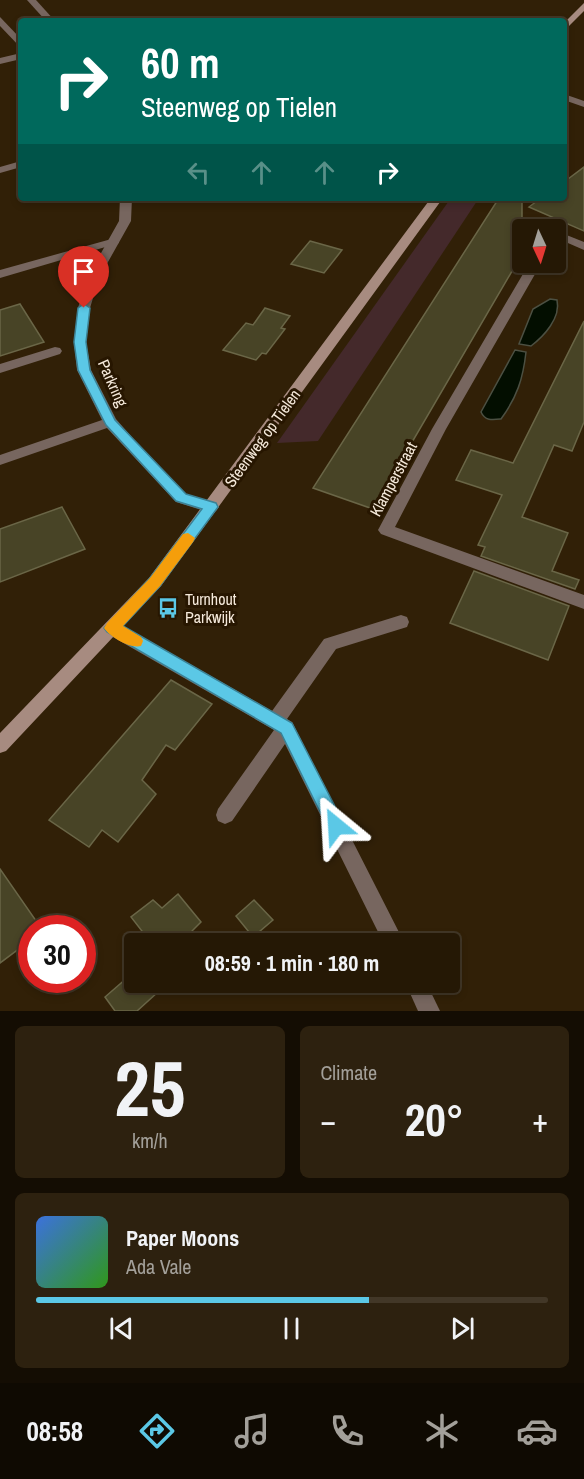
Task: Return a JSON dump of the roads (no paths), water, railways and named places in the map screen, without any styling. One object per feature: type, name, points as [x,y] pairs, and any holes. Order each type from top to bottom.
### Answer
[{"type":"street","points":[[31,0],[48,18]]},
{"type":"street","points":[[567,25],[584,6]]},
{"type":"street","points":[[0,20],[18,39]]},
{"type":"street","points":[[0,61],[18,57]]},
{"type":"street","points":[[567,98],[584,104]]},
{"type":"street","points":[[0,170],[18,165]]},
{"type":"street","name":"Parkring","points":[[126,201],[125,221],[93,278],[84,308],[80,342],[84,370],[110,422],[181,498],[211,507]]},
{"type":"street","name":"Steenweg op Tielen","points":[[0,745],[155,582],[435,201]]},
{"type":"street","points":[[566,238],[584,246]]},
{"type":"street","points":[[0,274],[115,241]]},
{"type":"street","name":"Klamperstraat","points":[[530,273],[440,429],[386,530],[584,602]]},
{"type":"street","points":[[0,369],[55,351]]},
{"type":"street","points":[[0,460],[110,422]]},
{"type":"street","points":[[225,815],[330,644],[401,622]]},
{"type":"street","points":[[112,628],[281,724],[389,933]]},
{"type":"street","points":[[420,993],[429,1011]]},
{"type":"place","name":"Turnhout Parkwijk","points":[[168,608]]}]
